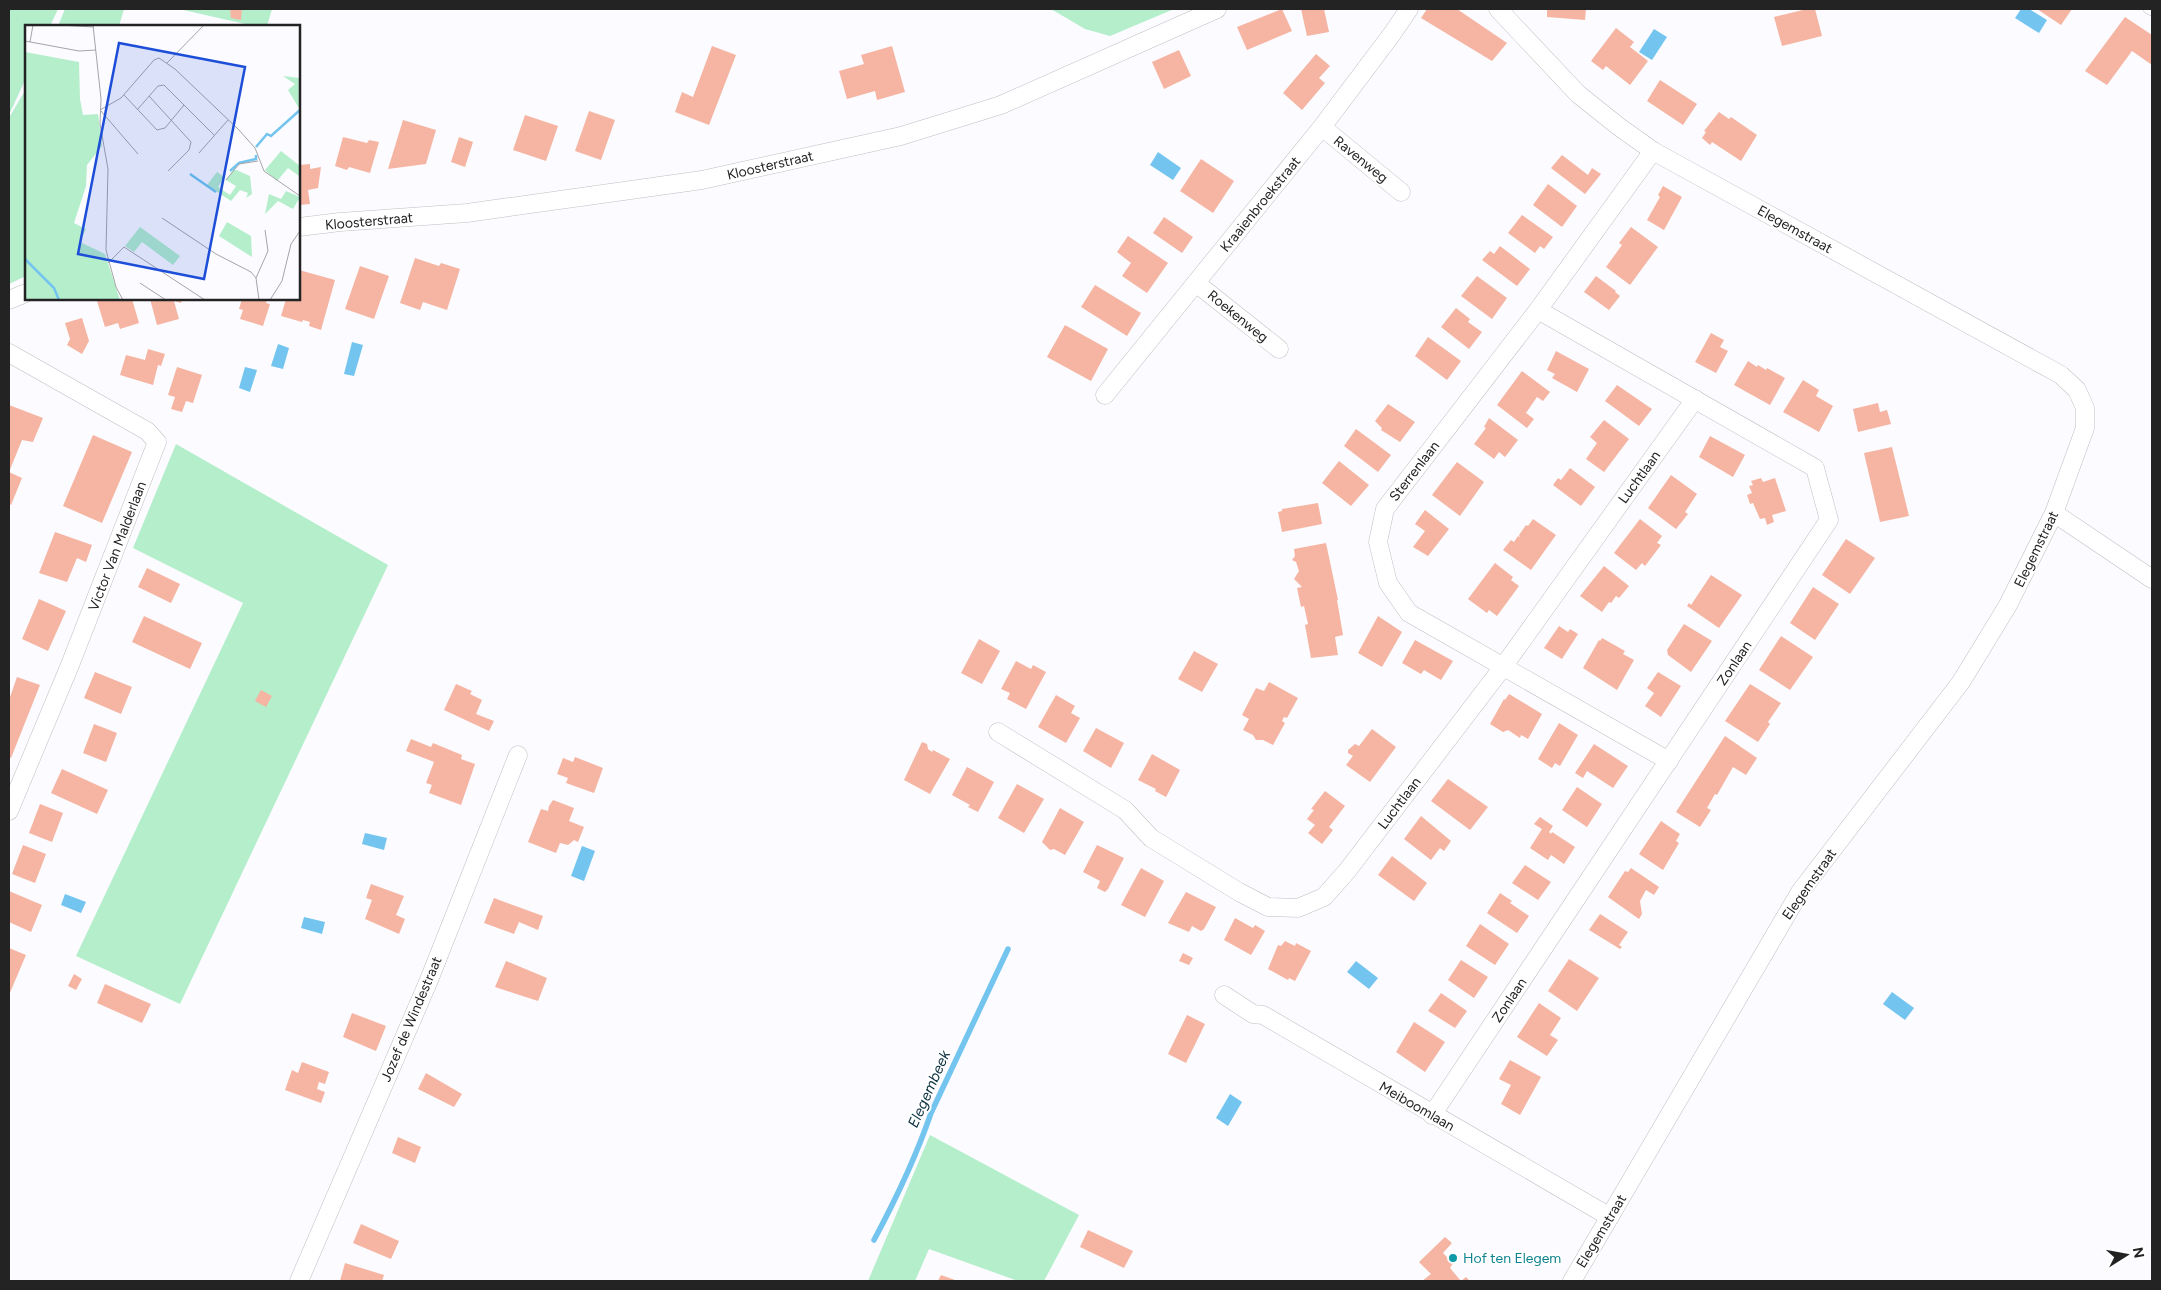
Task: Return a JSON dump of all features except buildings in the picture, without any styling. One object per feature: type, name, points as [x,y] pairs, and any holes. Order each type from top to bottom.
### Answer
[{"type":"street","name":"Kloosterstraat","points":[[300,227],[340,222],[467,213],[702,180],[901,136],[1001,105],[1217,9]]},
{"type":"street","name":"Kraaienbroekstraat","points":[[1105,395],[1322,127],[1409,9]]},
{"type":"street","name":"Elegemstraat","points":[[1498,9],[1578,94],[1653,151],[2061,375],[2077,390],[2085,408],[2085,428],[2054,513],[2008,605],[1961,682],[1800,892],[1572,1281]]},
{"type":"street","name":"Ravenweg","points":[[1322,127],[1401,192]]},
{"type":"street","name":"Sterrenlaan","points":[[1653,151],[1538,310],[1385,509],[1378,542],[1388,583],[1409,612],[1669,761]]},
{"type":"street","name":"Roekenweg","points":[[1196,283],[1279,349]]},
{"type":"street","points":[[9,300],[25,293]]},
{"type":"street","name":"Zonlaan","points":[[1432,1115],[1829,520],[1815,468],[1538,310]]},
{"type":"street","name":"Victor Van Malderlaan","points":[[9,353],[147,431],[158,442],[70,665],[9,810]]},
{"type":"street","name":"Luchtlaan","points":[[998,732],[1126,810],[1151,838],[1239,892],[1268,906],[1298,908],[1324,897],[1347,871],[1503,667],[1695,399]]},
{"type":"street","points":[[2054,513],[2152,579]]},
{"type":"street","name":"Jozef de Windestraat","points":[[299,1281],[429,980],[518,755]]},
{"type":"street","name":"Meiboomlaan","points":[[1224,995],[1253,1014],[1263,1015],[1610,1217]]},
{"type":"lane","points":[[2148,9],[2152,12]]},
{"type":"green space","points":[[9,9],[58,9],[50,25],[25,25],[25,80],[9,115]]},
{"type":"green space","points":[[65,9],[124,9],[119,25],[58,25]]},
{"type":"green space","points":[[179,9],[272,9],[267,25],[250,25]]},
{"type":"green space","points":[[1051,9],[1174,9],[1110,36],[1085,29]]},
{"type":"green space","points":[[25,91],[25,276],[9,284],[9,122],[10,116]]},
{"type":"green space","points":[[176,444],[388,565],[180,1004],[76,956],[243,603],[133,548]]},
{"type":"green space","points":[[930,1135],[1079,1215],[1044,1281],[1018,1281],[929,1249],[915,1281],[868,1281]]},
{"type":"water","points":[[2021,9],[2029,9],[2047,20],[2039,33],[2015,18]]},
{"type":"water","points":[[1654,29],[1667,37],[1652,60],[1639,52]]},
{"type":"water","points":[[1158,152],[1181,168],[1173,180],[1150,165]]},
{"type":"water","points":[[352,342],[363,345],[354,376],[344,374]]},
{"type":"water","points":[[278,344],[289,348],[283,369],[271,366]]},
{"type":"water","points":[[245,367],[257,370],[250,392],[239,388]]},
{"type":"water","points":[[365,833],[387,838],[384,850],[362,844]]},
{"type":"water","points":[[582,846],[595,851],[584,881],[571,876]]},
{"type":"water","points":[[65,894],[86,902],[81,913],[61,905]]},
{"type":"water","points":[[304,917],[325,922],[322,934],[301,928]]},
{"type":"water","points":[[1356,961],[1378,978],[1369,989],[1347,972]]},
{"type":"water","points":[[1892,992],[1914,1008],[1905,1020],[1883,1004]]},
{"type":"water","points":[[1230,1094],[1242,1102],[1228,1126],[1216,1118]]},
{"type":"waterway","name":"Elegembeek","points":[[874,1240],[905,1178],[931,1113],[1008,949]]},
{"type":"place","name":"Hof ten Elegem","points":[[1453,1258]]}]
